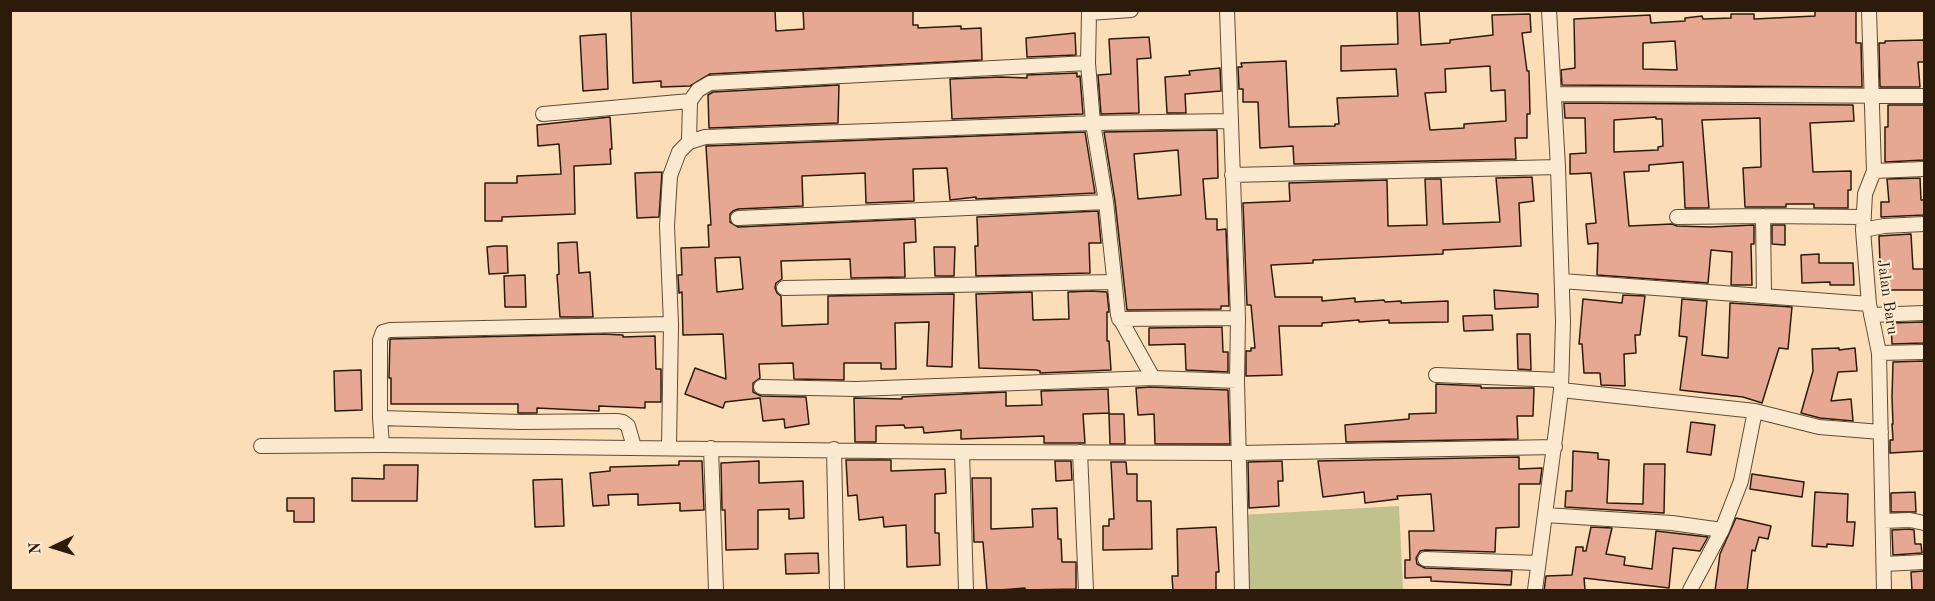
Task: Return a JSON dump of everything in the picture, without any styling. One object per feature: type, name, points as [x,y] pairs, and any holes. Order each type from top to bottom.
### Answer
[{"type":"street","points":[[1131,10],[1089,12],[1088,63],[1093,123],[1107,202],[1119,319],[1153,378]]},
{"type":"street","points":[[1227,10],[1238,318],[1242,591]]},
{"type":"street","points":[[1534,591],[1555,447],[1561,385],[1563,322],[1558,167],[1549,10]]},
{"type":"street","name":"Jalan Baru","points":[[1869,10],[1874,171],[1865,194],[1864,223],[1870,310],[1879,353],[1884,591]]},
{"type":"street","points":[[689,142],[690,101],[698,90],[710,83],[1088,63]]},
{"type":"street","points":[[1554,94],[1924,96]]},
{"type":"street","points":[[543,114],[690,101]]},
{"type":"street","points":[[669,448],[671,324],[668,226],[670,176],[679,152],[689,142],[705,136],[1093,123],[1231,121]]},
{"type":"street","points":[[1232,175],[1558,167]]},
{"type":"street","points":[[1874,171],[1924,169]]},
{"type":"street","points":[[738,218],[1107,202]]},
{"type":"street","points":[[1763,216],[1764,296]]},
{"type":"street","points":[[1677,217],[1763,216],[1884,226],[1924,224]]},
{"type":"street","points":[[784,288],[1114,282]]},
{"type":"street","points":[[1562,282],[1764,296],[1870,310],[1924,313]]},
{"type":"street","points":[[1119,319],[1238,318]]},
{"type":"street","points":[[381,445],[380,340],[383,332],[390,330],[671,324]]},
{"type":"street","points":[[1879,353],[1924,352]]},
{"type":"street","points":[[1436,375],[1561,385],[1755,411],[1819,427],[1881,432]]},
{"type":"street","points":[[761,387],[856,389],[1153,378],[1238,381]]},
{"type":"street","points":[[1690,591],[1722,530],[1741,481],[1755,411]]},
{"type":"street","points":[[380,418],[521,422],[618,421],[628,426],[634,447]]},
{"type":"street","points":[[261,446],[381,445],[1239,453],[1555,447]]},
{"type":"street","points":[[711,448],[716,591]]},
{"type":"street","points":[[834,449],[837,591]]},
{"type":"street","points":[[962,452],[966,591]]},
{"type":"street","points":[[1080,452],[1086,591]]},
{"type":"street","points":[[1545,515],[1672,523],[1722,530]]},
{"type":"street","points":[[1883,521],[1910,520],[1924,523]]},
{"type":"street","points":[[1425,559],[1538,563]]},
{"type":"street","points":[[1884,564],[1924,562]]},
{"type":"green space","points":[[1399,506],[1403,590],[1245,590],[1241,515]]},
{"type":"building","points":[[631,10],[775,10],[776,31],[804,29],[803,10],[913,10],[913,25],[918,25],[918,28],[961,26],[961,29],[981,28],[982,60],[710,74],[690,86],[661,87],[661,81],[633,83]]},
{"type":"building","points":[[1397,10],[1419,10],[1421,45],[1450,43],[1450,40],[1493,35],[1492,15],[1530,14],[1531,32],[1522,33],[1527,71],[1529,71],[1530,114],[1527,114],[1527,138],[1515,138],[1516,159],[1294,164],[1293,146],[1260,148],[1258,102],[1243,102],[1243,89],[1239,89],[1238,67],[1242,67],[1241,63],[1286,61],[1289,127],[1335,126],[1339,124],[1337,98],[1398,96],[1396,69],[1341,71],[1341,46],[1398,44]],"holes":[[[1490,66],[1491,91],[1505,90],[1506,121],[1464,124],[1464,128],[1430,130],[1425,93],[1446,92],[1445,69]]]},
{"type":"building","points":[[1815,11],[1856,11],[1856,43],[1861,43],[1862,87],[1562,85],[1561,70],[1575,68],[1574,19],[1650,15],[1651,23],[1685,21],[1685,18],[1702,16],[1703,19],[1731,18],[1731,14],[1754,14],[1754,19],[1815,16]],"holes":[[[1675,41],[1677,70],[1643,69],[1643,43]]]},
{"type":"building","points":[[1075,33],[1076,55],[1027,57],[1026,38]]},
{"type":"building","points":[[606,34],[608,89],[583,91],[580,36]]},
{"type":"building","points":[[1149,37],[1151,58],[1137,59],[1139,113],[1101,114],[1098,75],[1111,74],[1109,39]]},
{"type":"building","points":[[1924,40],[1924,62],[1918,62],[1920,87],[1880,87],[1879,43]]},
{"type":"building","points":[[1220,68],[1221,91],[1185,94],[1186,113],[1167,113],[1165,77],[1190,75],[1189,71]]},
{"type":"building","points":[[1077,73],[1077,77],[1080,76],[1083,114],[952,119],[950,79],[1027,78],[1027,75]]},
{"type":"building","points":[[839,85],[838,123],[709,128],[708,95],[713,92]]},
{"type":"building","points":[[1564,103],[1853,105],[1854,121],[1810,123],[1813,172],[1851,171],[1848,208],[1814,208],[1814,204],[1745,207],[1743,168],[1761,167],[1760,118],[1702,120],[1709,208],[1685,208],[1683,162],[1649,165],[1649,171],[1624,172],[1629,226],[1754,225],[1754,244],[1751,244],[1752,285],[1731,285],[1732,252],[1711,250],[1708,283],[1597,275],[1598,243],[1588,244],[1586,224],[1596,223],[1591,173],[1570,174],[1570,154],[1586,153],[1585,118],[1565,118]],"holes":[[[1656,117],[1656,119],[1662,119],[1663,146],[1658,147],[1658,150],[1614,152],[1614,120]]]},
{"type":"building","points":[[1888,105],[1924,105],[1924,160],[1885,162],[1885,127],[1888,127]]},
{"type":"building","points":[[610,117],[611,164],[574,166],[575,214],[502,217],[502,221],[485,221],[485,183],[517,183],[517,176],[561,174],[559,144],[538,146],[537,125]]},
{"type":"building","points":[[1217,130],[1218,178],[1203,179],[1206,219],[1217,219],[1217,230],[1226,229],[1229,306],[1221,306],[1221,309],[1127,310],[1115,201],[1104,132]],"holes":[[[1178,150],[1181,195],[1138,199],[1134,154]]]},
{"type":"building","points":[[1085,132],[1095,193],[950,200],[947,168],[913,169],[914,201],[866,203],[865,173],[802,176],[803,206],[733,211],[730,214],[730,222],[738,227],[915,219],[916,242],[904,243],[905,277],[851,278],[850,259],[781,261],[782,279],[776,283],[775,288],[781,296],[782,326],[828,324],[828,296],[954,294],[952,367],[927,366],[929,322],[895,323],[896,369],[881,369],[881,363],[844,363],[844,380],[794,379],[793,363],[759,364],[760,378],[753,383],[753,392],[761,396],[806,397],[809,424],[785,428],[784,419],[763,421],[760,398],[725,402],[723,408],[685,394],[695,368],[726,379],[723,334],[683,335],[682,292],[679,293],[678,275],[682,275],[681,248],[709,247],[708,225],[711,225],[706,146]],"holes":[[[740,257],[743,289],[717,292],[715,258]]]},
{"type":"building","points":[[662,172],[659,217],[637,218],[635,173]]},
{"type":"building","points":[[1532,177],[1534,201],[1519,203],[1521,246],[1443,250],[1443,254],[1313,260],[1313,263],[1271,265],[1275,297],[1322,297],[1322,301],[1355,298],[1355,302],[1448,301],[1448,322],[1389,323],[1389,320],[1359,322],[1359,320],[1322,323],[1322,326],[1279,326],[1282,375],[1246,376],[1246,351],[1255,348],[1251,305],[1247,305],[1243,203],[1290,201],[1289,183],[1387,180],[1388,226],[1427,225],[1425,179],[1441,179],[1443,224],[1500,222],[1496,178]]},
{"type":"building","points":[[1920,178],[1924,215],[1881,217],[1881,202],[1889,202],[1887,179]]},
{"type":"building","points":[[1098,211],[1101,243],[1089,243],[1090,273],[976,276],[977,217]]},
{"type":"building","points":[[1772,225],[1785,225],[1785,245],[1772,244]]},
{"type":"building","points":[[1911,234],[1913,269],[1924,269],[1924,290],[1886,290],[1885,263],[1880,263],[1879,236]]},
{"type":"building","points":[[577,242],[579,273],[590,272],[593,317],[560,317],[557,275],[559,274],[558,243]]},
{"type":"building","points":[[507,246],[508,273],[489,274],[487,247]]},
{"type":"building","points":[[934,247],[955,247],[954,276],[935,276]]},
{"type":"building","points":[[1819,254],[1819,263],[1853,263],[1854,285],[1830,285],[1830,282],[1802,283],[1801,255]]},
{"type":"building","points":[[525,275],[526,307],[505,307],[504,276]]},
{"type":"building","points":[[1494,290],[1538,294],[1538,307],[1495,309]]},
{"type":"building","points":[[1032,292],[1033,320],[1069,319],[1068,292],[1107,292],[1109,312],[1107,312],[1107,341],[1109,341],[1111,370],[1040,373],[1036,370],[979,368],[976,294]]},
{"type":"building","points":[[1623,295],[1645,296],[1640,335],[1635,335],[1636,353],[1624,354],[1625,386],[1601,385],[1600,373],[1584,373],[1582,344],[1579,344],[1583,299],[1622,303]]},
{"type":"building","points":[[1682,299],[1707,301],[1702,355],[1728,358],[1730,303],[1792,307],[1788,349],[1779,348],[1762,403],[1743,397],[1680,390],[1687,337],[1679,336]]},
{"type":"building","points":[[1492,315],[1493,330],[1464,331],[1463,316]]},
{"type":"building","points":[[1924,322],[1924,343],[1892,344],[1891,323]]},
{"type":"building","points":[[1222,327],[1223,352],[1228,352],[1228,372],[1186,370],[1185,344],[1149,345],[1149,328]]},
{"type":"building","points":[[1517,334],[1530,334],[1531,370],[1518,369]]},
{"type":"building","points":[[623,335],[623,337],[655,336],[656,369],[661,369],[661,402],[645,402],[645,408],[599,406],[599,411],[537,408],[537,413],[518,413],[518,404],[391,404],[390,339]]},
{"type":"building","points":[[1839,348],[1839,350],[1855,348],[1857,371],[1838,372],[1831,401],[1851,399],[1853,421],[1820,418],[1801,413],[1813,371],[1812,349]]},
{"type":"building","points":[[1924,361],[1924,451],[1890,453],[1890,440],[1893,440],[1893,362]]},
{"type":"building","points":[[361,370],[362,410],[335,411],[334,371]]},
{"type":"building","points":[[1436,384],[1481,386],[1481,388],[1534,388],[1533,416],[1517,416],[1518,439],[1346,442],[1345,425],[1409,419],[1409,414],[1436,413]]},
{"type":"building","points":[[1136,388],[1228,390],[1230,444],[1155,444],[1154,414],[1138,415]]},
{"type":"building","points":[[1108,389],[1109,413],[1083,414],[1085,443],[1044,443],[1044,436],[961,439],[961,430],[924,433],[923,427],[905,428],[904,425],[876,426],[876,442],[855,442],[854,398],[902,399],[902,397],[1006,392],[1006,406],[1042,405],[1041,391]]},
{"type":"building","points":[[1109,414],[1124,414],[1125,444],[1110,444]]},
{"type":"building","points":[[1691,422],[1715,425],[1711,455],[1687,452]]},
{"type":"building","points":[[1573,451],[1598,453],[1598,459],[1609,460],[1607,503],[1643,504],[1644,464],[1665,464],[1664,513],[1565,507],[1566,491],[1572,491]]},
{"type":"building","points":[[1519,457],[1519,469],[1542,468],[1540,484],[1519,484],[1519,527],[1496,528],[1495,552],[1425,550],[1420,551],[1416,558],[1417,564],[1425,568],[1512,571],[1511,585],[1431,581],[1431,577],[1405,578],[1405,560],[1410,560],[1409,531],[1434,531],[1431,494],[1397,496],[1398,499],[1365,503],[1364,492],[1323,497],[1318,461]]},
{"type":"building","points":[[846,460],[891,460],[891,471],[945,469],[946,493],[935,494],[935,533],[939,533],[940,565],[907,567],[906,525],[884,527],[883,517],[859,520],[857,495],[848,496]]},
{"type":"building","points":[[679,461],[702,461],[704,510],[680,511],[680,503],[638,505],[638,494],[608,495],[609,505],[593,506],[590,473],[610,471],[610,467],[679,465]]},
{"type":"building","points":[[759,461],[759,483],[803,481],[804,518],[789,519],[789,509],[758,510],[758,549],[726,550],[721,463]]},
{"type":"building","points":[[1055,461],[1071,461],[1072,480],[1056,481]]},
{"type":"building","points":[[1282,461],[1283,481],[1278,481],[1279,506],[1249,508],[1248,462]]},
{"type":"building","points":[[1111,462],[1126,462],[1127,474],[1137,474],[1137,501],[1151,501],[1152,549],[1103,550],[1103,526],[1109,526],[1109,519],[1114,519]]},
{"type":"building","points":[[384,465],[418,465],[417,501],[352,501],[352,478],[384,479]]},
{"type":"building","points":[[1752,474],[1804,482],[1802,497],[1750,489]]},
{"type":"building","points":[[972,478],[991,478],[991,529],[1033,527],[1032,509],[1057,508],[1058,539],[1061,539],[1062,562],[1076,562],[1076,589],[1025,590],[1025,588],[987,591],[983,542],[974,542]]},
{"type":"building","points":[[562,479],[564,526],[535,527],[533,480]]},
{"type":"building","points":[[1815,492],[1848,494],[1847,522],[1855,522],[1853,546],[1827,544],[1827,547],[1812,546]]},
{"type":"building","points":[[1915,492],[1916,512],[1891,512],[1891,493]]},
{"type":"building","points":[[287,498],[314,498],[314,522],[294,522],[294,511],[287,511]]},
{"type":"building","points":[[1736,518],[1771,526],[1768,539],[1759,537],[1755,551],[1752,550],[1747,591],[1715,591],[1720,554]]},
{"type":"building","points":[[1216,527],[1219,572],[1216,572],[1216,591],[1173,591],[1172,576],[1178,576],[1177,529]]},
{"type":"building","points":[[1591,527],[1612,528],[1606,554],[1625,557],[1624,565],[1652,569],[1656,531],[1708,537],[1700,551],[1673,548],[1669,588],[1584,578],[1585,590],[1544,591],[1546,576],[1572,575],[1576,547],[1583,547],[1583,551],[1586,551]]},
{"type":"building","points":[[1892,530],[1914,530],[1915,544],[1921,544],[1922,553],[1893,555]]},
{"type":"building","points":[[818,553],[819,573],[786,574],[785,554]]},
{"type":"building","points":[[1924,571],[1924,591],[1912,591],[1911,572]]}]
